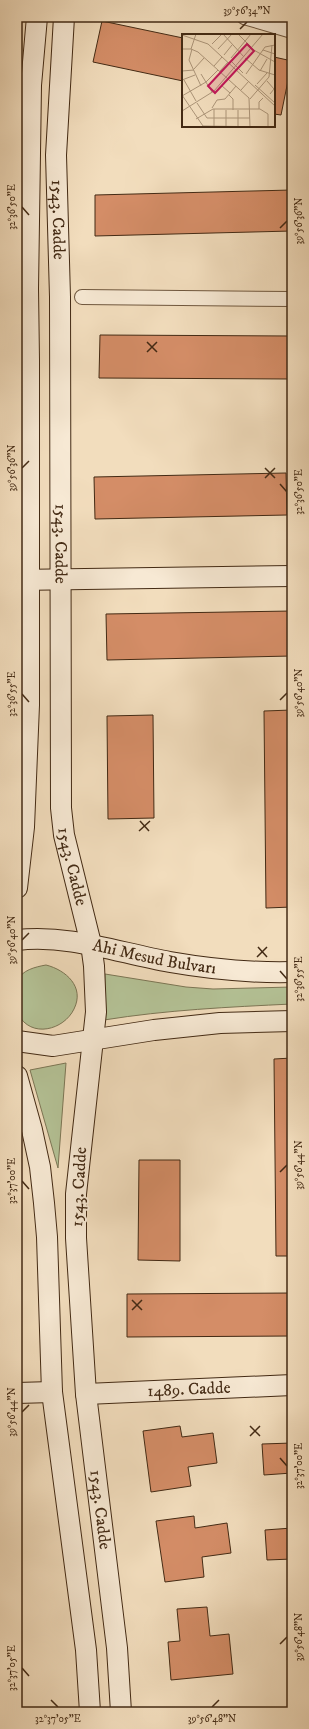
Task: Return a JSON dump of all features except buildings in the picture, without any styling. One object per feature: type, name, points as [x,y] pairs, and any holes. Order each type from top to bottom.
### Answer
[{"type":"main road","name":"1543. Cadde","points":[[17,888],[24,827],[29,705],[23,580],[29,360],[23,290],[31,85],[37,17]]},
{"type":"main road","name":"1543. Cadde","points":[[64,17],[56,155],[60,304],[60,756],[63,829],[75,885],[91,944],[96,1012],[76,1194],[76,1238],[86,1394],[118,1648],[122,1712]]},
{"type":"main road","points":[[23,580],[292,576]]},
{"type":"main road","name":"Ahi Mesud Bulvarı","points":[[17,940],[33,938],[59,939],[91,944],[177,963],[234,970],[292,972]]},
{"type":"main road","points":[[17,1041],[53,1046],[154,1030],[220,1023],[292,1021]]},
{"type":"main road","name":"1543. Cadde","points":[[17,1076],[40,1166],[47,1237],[52,1392],[86,1650],[90,1712]]},
{"type":"main road","name":"1489. Cadde","points":[[86,1394],[292,1385]]},
{"type":"main road","points":[[17,1393],[52,1392]]},
{"type":"street","points":[[244,17],[292,31]]},
{"type":"street","points":[[82,297],[292,299]]},
{"type":"green space","points":[[46,965],[53,967],[67,975],[75,987],[77,1001],[74,1009],[63,1022],[47,1029],[39,1029],[31,1027],[24,1022],[18,1014],[16,985],[19,977],[25,972],[33,968]]},
{"type":"green space","points":[[105,974],[186,987],[213,989],[292,987],[292,1004],[174,1011],[104,1020]]},
{"type":"green space","points":[[66,1063],[58,1168],[30,1070]]}]
